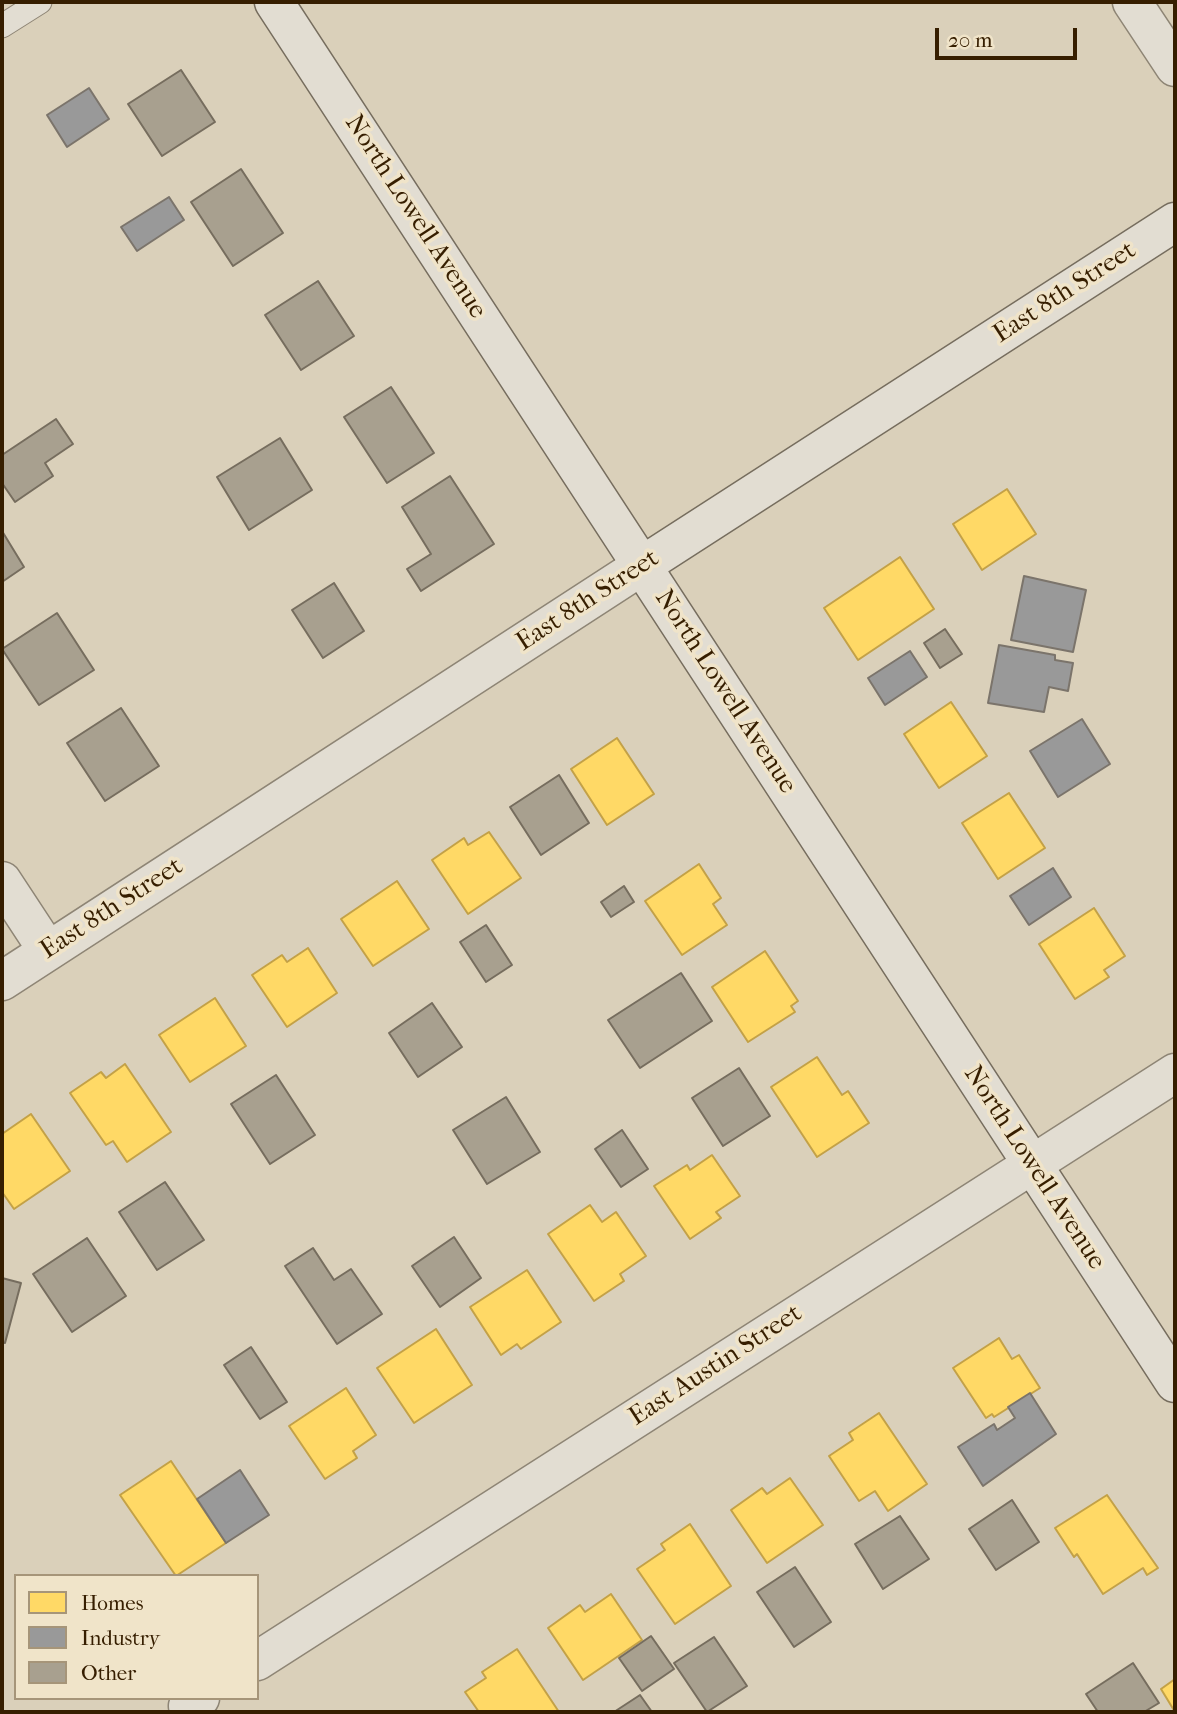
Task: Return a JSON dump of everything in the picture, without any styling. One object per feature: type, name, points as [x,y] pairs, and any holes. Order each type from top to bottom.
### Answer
[{"type":"street","name":"North Lowell Avenue","points":[[274,2],[1175,1383]]},
{"type":"street","points":[[1132,2],[1175,68]]},
{"type":"street","name":"East 8th Street","points":[[2,981],[1175,222]]},
{"type":"street","points":[[2,881],[48,951]]},
{"type":"street","name":"East Austin Street","points":[[259,1660],[1175,1073]]},
{"type":"lane","points":[[2,26],[40,2]]},
{"type":"building: Homes","points":[[1007,489],[1036,534],[982,570],[953,524]]},
{"type":"building: Homes","points":[[900,557],[934,609],[858,660],[824,608]]},
{"type":"building: Homes","points":[[951,702],[987,756],[939,788],[904,734]]},
{"type":"building: Homes","points":[[617,738],[654,794],[607,825],[571,769]]},
{"type":"building: Homes","points":[[1009,793],[1045,848],[998,879],[962,823]]},
{"type":"building: Homes","points":[[489,832],[521,878],[468,914],[432,860],[464,838],[468,845]]},
{"type":"building: Homes","points":[[699,864],[721,898],[713,904],[727,925],[682,955],[645,901]]},
{"type":"building: Homes","points":[[397,881],[429,929],[373,966],[341,919]]},
{"type":"building: Homes","points":[[1094,908],[1125,956],[1104,970],[1109,977],[1075,999],[1039,944]]},
{"type":"building: Homes","points":[[308,948],[337,993],[287,1027],[252,975],[282,955],[287,962]]},
{"type":"building: Homes","points":[[765,951],[798,1001],[791,1006],[795,1012],[748,1042],[712,987]]},
{"type":"building: Homes","points":[[215,998],[246,1046],[190,1082],[159,1035]]},
{"type":"building: Homes","points":[[817,1057],[842,1095],[848,1091],[869,1123],[817,1157],[771,1087]]},
{"type":"building: Homes","points":[[125,1064],[171,1132],[127,1162],[113,1141],[106,1145],[70,1093],[101,1072],[106,1078]]},
{"type":"building: Homes","points":[[31,1114],[70,1171],[14,1209],[2,1192],[2,1134]]},
{"type":"building: Homes","points":[[712,1155],[740,1196],[716,1212],[721,1218],[690,1239],[654,1186],[687,1165],[690,1170]]},
{"type":"building: Homes","points":[[590,1205],[602,1222],[616,1212],[646,1256],[620,1274],[624,1281],[594,1301],[548,1234]]},
{"type":"building: Homes","points":[[527,1270],[561,1322],[521,1349],[517,1344],[501,1355],[470,1307]]},
{"type":"building: Homes","points":[[436,1329],[472,1385],[414,1423],[377,1368]]},
{"type":"building: Homes","points":[[999,1338],[1012,1359],[1019,1355],[1040,1388],[994,1417],[992,1414],[986,1418],[953,1368]]},
{"type":"building: Homes","points":[[346,1388],[376,1435],[353,1451],[357,1458],[325,1479],[289,1426]]},
{"type":"building: Homes","points":[[879,1413],[927,1484],[888,1511],[875,1491],[859,1501],[829,1456],[853,1440],[849,1433]]},
{"type":"building: Homes","points":[[171,1461],[226,1543],[179,1574],[175,1574],[120,1495]]},
{"type":"building: Homes","points":[[790,1478],[823,1525],[767,1563],[731,1510],[762,1488],[767,1494]]},
{"type":"building: Homes","points":[[1107,1495],[1158,1568],[1147,1575],[1143,1568],[1103,1594],[1077,1554],[1074,1557],[1055,1528]]},
{"type":"building: Homes","points":[[690,1524],[731,1586],[675,1624],[637,1569],[665,1550],[661,1544]]},
{"type":"building: Homes","points":[[611,1594],[642,1640],[583,1680],[548,1628],[580,1605],[585,1612]]},
{"type":"building: Homes","points":[[517,1649],[559,1712],[479,1712],[465,1692],[486,1678],[482,1672]]},
{"type":"building: Homes","points":[[1175,1679],[1175,1712],[1161,1689]]},
{"type":"building: Industry","points":[[89,88],[109,119],[67,147],[47,115]]},
{"type":"building: Industry","points":[[169,197],[184,220],[137,251],[121,227]]},
{"type":"building: Industry","points":[[1024,576],[1086,590],[1073,652],[1011,640]]},
{"type":"building: Industry","points":[[999,645],[1055,655],[1055,660],[1073,663],[1068,691],[1049,687],[1044,712],[988,703]]},
{"type":"building: Industry","points":[[910,651],[927,677],[885,705],[868,678]]},
{"type":"building: Industry","points":[[1082,719],[1110,764],[1058,797],[1030,751]]},
{"type":"building: Industry","points":[[1053,868],[1071,897],[1029,925],[1010,896]]},
{"type":"building: Industry","points":[[1030,1393],[1056,1434],[983,1486],[958,1447],[994,1424],[997,1430],[1015,1418],[1008,1407]]},
{"type":"building: Industry","points":[[240,1470],[269,1515],[226,1543],[197,1499]]},
{"type":"building: Other","points":[[181,70],[215,122],[162,156],[128,104]]},
{"type":"building: Other","points":[[241,169],[283,233],[233,266],[191,202]]},
{"type":"building: Other","points":[[318,281],[354,336],[301,370],[265,315]]},
{"type":"building: Other","points":[[391,387],[434,453],[387,483],[344,417]]},
{"type":"building: Other","points":[[56,419],[73,444],[45,463],[53,476],[15,502],[2,483],[2,455]]},
{"type":"building: Other","points":[[280,438],[312,490],[249,530],[217,477]]},
{"type":"building: Other","points":[[450,476],[494,544],[421,591],[407,569],[431,554],[402,507]]},
{"type":"building: Other","points":[[2,531],[24,567],[2,582]]},
{"type":"building: Other","points":[[334,583],[364,631],[323,658],[292,610]]},
{"type":"building: Other","points":[[57,613],[94,670],[39,705],[2,649]]},
{"type":"building: Other","points":[[945,629],[962,654],[940,668],[924,643]]},
{"type":"building: Other","points":[[121,708],[159,766],[105,801],[67,743]]},
{"type":"building: Other","points":[[559,775],[589,823],[541,855],[510,807]]},
{"type":"building: Other","points":[[624,886],[634,902],[611,917],[601,902]]},
{"type":"building: Other","points":[[486,925],[512,965],[486,982],[460,942]]},
{"type":"building: Other","points":[[681,973],[712,1021],[640,1068],[608,1020]]},
{"type":"building: Other","points":[[432,1003],[462,1047],[418,1077],[389,1033]]},
{"type":"building: Other","points":[[739,1068],[770,1116],[723,1146],[692,1098]]},
{"type":"building: Other","points":[[276,1075],[315,1135],[270,1164],[231,1104]]},
{"type":"building: Other","points":[[506,1097],[540,1152],[487,1184],[453,1130]]},
{"type":"building: Other","points":[[622,1130],[648,1169],[621,1187],[595,1149]]},
{"type":"building: Other","points":[[165,1182],[204,1240],[157,1270],[119,1212]]},
{"type":"building: Other","points":[[454,1237],[481,1278],[440,1307],[412,1266]]},
{"type":"building: Other","points":[[87,1238],[126,1296],[72,1332],[33,1274]]},
{"type":"building: Other","points":[[313,1248],[334,1280],[351,1269],[382,1314],[337,1344],[285,1266]]},
{"type":"building: Other","points":[[2,1278],[21,1283],[5,1343],[2,1342]]},
{"type":"building: Other","points":[[251,1347],[287,1402],[260,1419],[224,1365]]},
{"type":"building: Other","points":[[1012,1500],[1039,1542],[996,1570],[969,1529]]},
{"type":"building: Other","points":[[900,1516],[929,1559],[883,1589],[855,1544]]},
{"type":"building: Other","points":[[795,1567],[831,1622],[794,1647],[757,1592]]},
{"type":"building: Other","points":[[651,1636],[674,1669],[642,1691],[619,1658]]},
{"type":"building: Other","points":[[714,1637],[747,1686],[707,1712],[674,1663]]},
{"type":"building: Other","points":[[1133,1663],[1159,1703],[1144,1712],[1098,1712],[1086,1694]]},
{"type":"building: Other","points":[[640,1695],[652,1712],[614,1712]]}]
